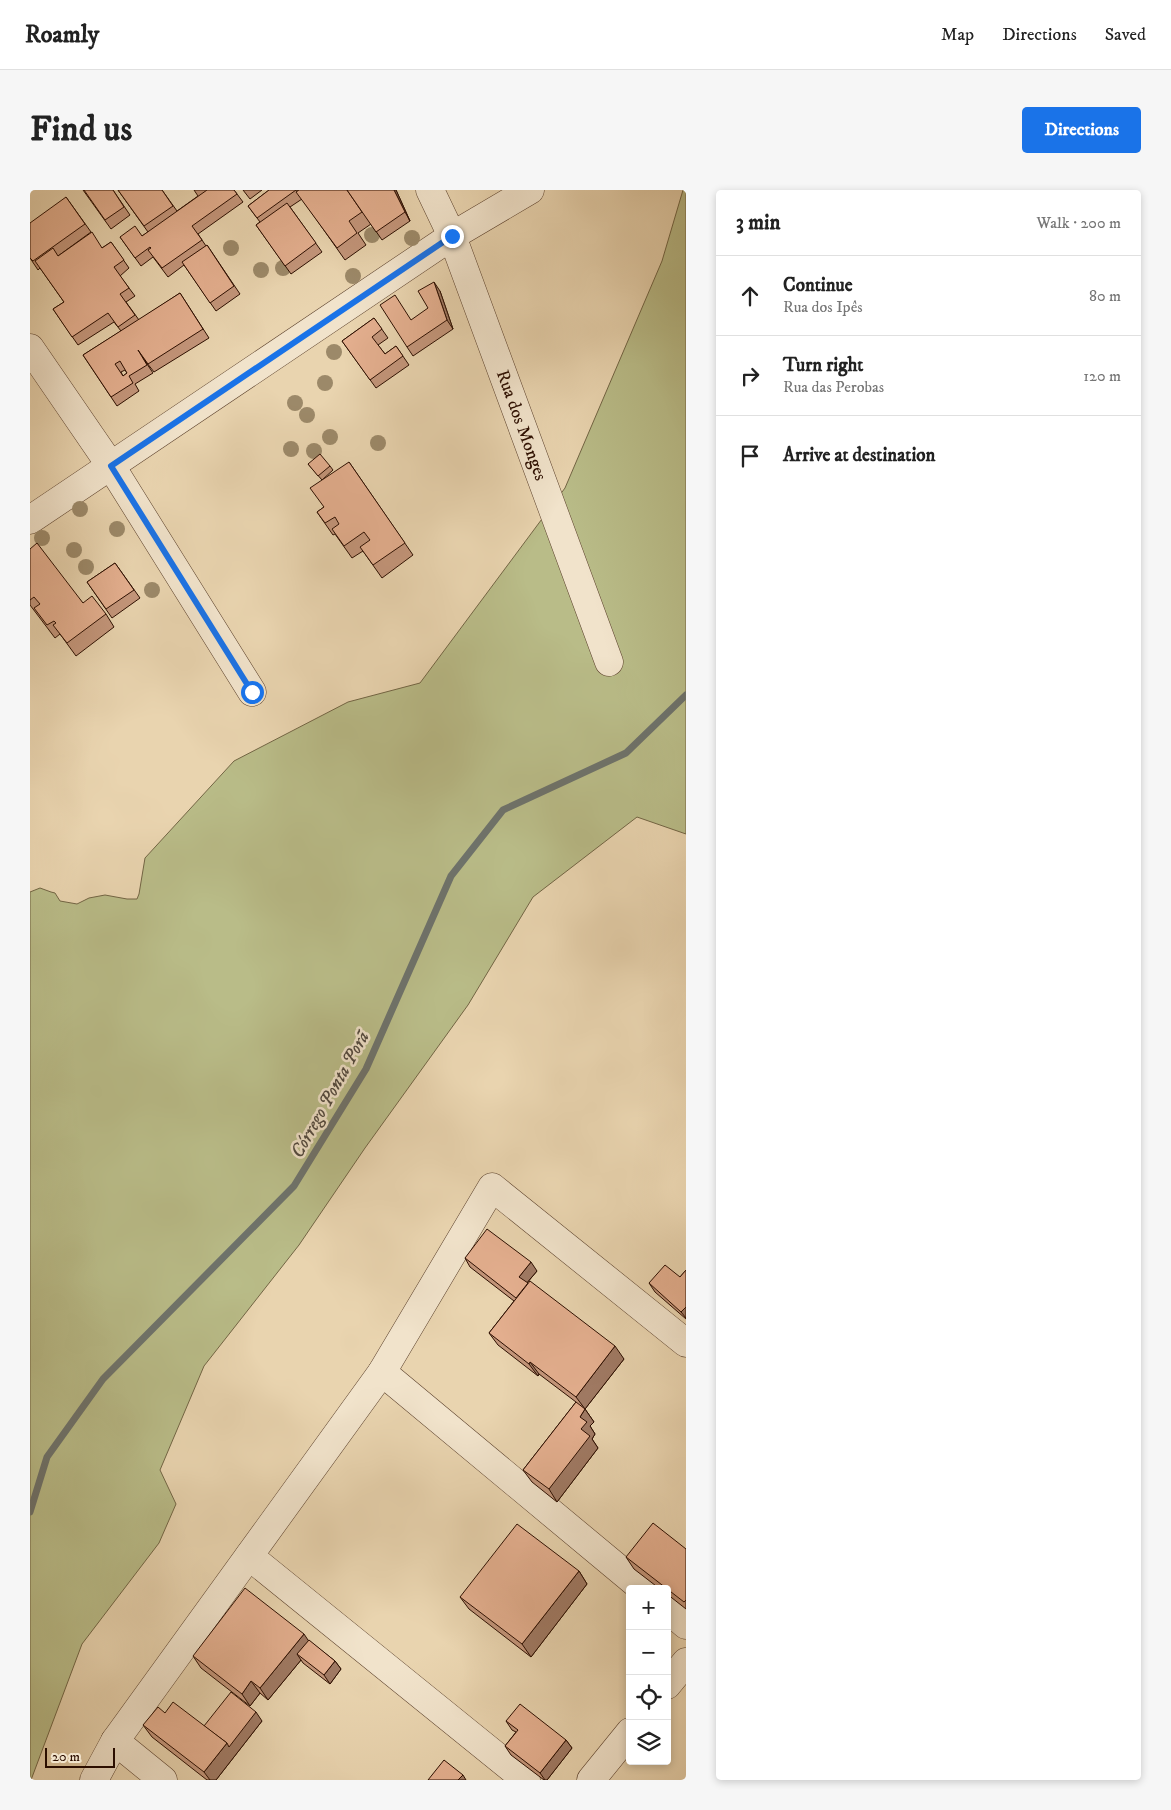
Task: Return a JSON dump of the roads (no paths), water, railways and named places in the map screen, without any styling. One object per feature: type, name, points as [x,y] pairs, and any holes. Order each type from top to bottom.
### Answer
[{"type":"street","name":"Rua dos Monges","points":[[430,190],[452,236],[609,662]]},
{"type":"street","points":[[30,520],[452,236],[530,190]]},
{"type":"street","points":[[30,348],[111,466],[252,692]]},
{"type":"street","points":[[94,1780],[115,1741],[382,1372],[492,1188],[686,1343]]},
{"type":"street","points":[[382,1372],[638,1585]]},
{"type":"street","points":[[249,1556],[526,1780]]},
{"type":"street","points":[[671,1612],[686,1625]]},
{"type":"street","points":[[671,1680],[686,1662]]},
{"type":"street","points":[[602,1776],[626,1738]]},
{"type":"street","points":[[115,1741],[163,1780]]},
{"type":"waterway","name":"Córrego Ponta Porã","points":[[30,1512],[47,1457],[103,1379],[294,1186],[366,1069],[451,876],[503,810],[626,753],[686,695]]}]
